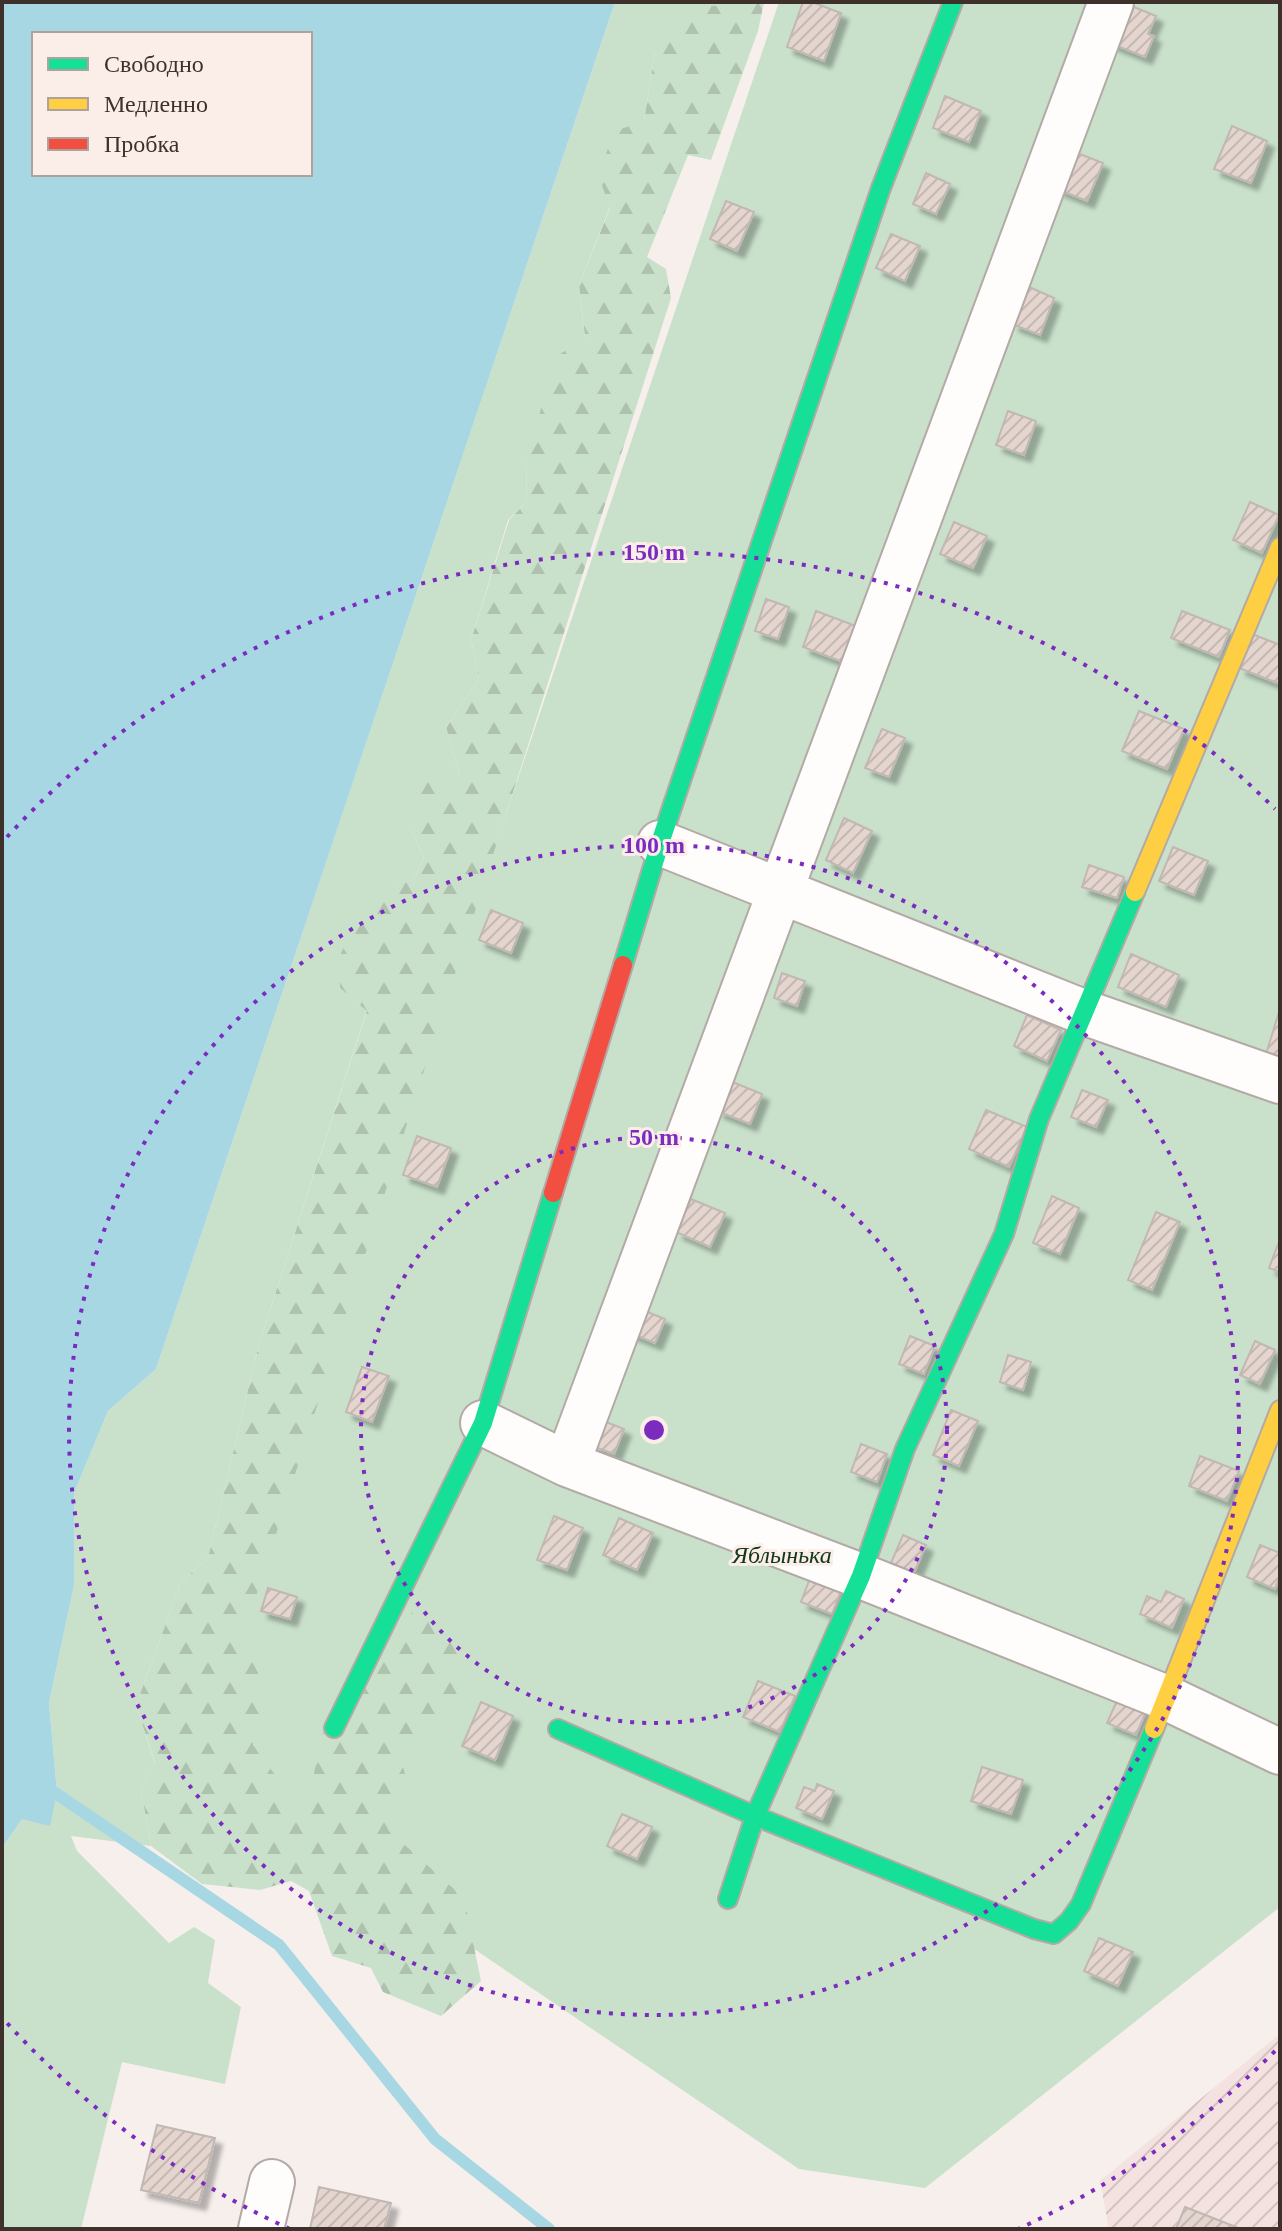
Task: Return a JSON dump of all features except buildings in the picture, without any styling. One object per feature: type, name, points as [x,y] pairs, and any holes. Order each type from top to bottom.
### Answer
[{"type":"street","points":[[334,1728],[483,1423],[660,843],[881,188],[953,2]]},
{"type":"street","points":[[567,1464],[1111,2]]},
{"type":"street","points":[[728,1899],[755,1816],[861,1576],[905,1449],[1004,1234],[1039,1119],[1280,547]]},
{"type":"street","points":[[660,843],[1086,1013],[1280,1081]]},
{"type":"street","points":[[558,1729],[755,1816],[1034,1929],[1054,1934],[1069,1921],[1081,1904],[1167,1698],[1280,1410]]},
{"type":"street","points":[[483,1423],[567,1464],[861,1576],[1167,1698],[1280,1752]]},
{"type":"street","points":[[261,2229],[272,2182]]},
{"type":"shaded area","points":[[1280,2034],[1280,2229],[1109,2229],[1100,2181]]},
{"type":"green space","points":[[615,2],[724,2],[725,6],[655,52],[644,121],[579,285],[585,338],[526,460],[527,501],[508,520],[471,640],[479,679],[446,727],[460,776],[411,829],[424,858],[413,881],[376,885],[340,988],[367,1010],[259,1344],[208,1558],[181,1582],[136,1705],[155,1764],[141,1790],[151,1846],[71,1836],[77,1851],[169,1943],[194,1927],[215,1940],[208,1983],[241,2007],[225,2084],[122,2062],[81,2229],[2,2229],[2,1848],[22,1819],[57,1792],[49,1703],[74,1585],[74,1493],[108,1411],[156,1369]]},
{"type":"green space","points":[[724,2],[764,2],[758,31],[711,160],[688,155],[647,257],[666,269],[671,298],[244,1634],[270,1707],[253,1745],[306,1817],[321,1736],[416,1607],[470,1654],[456,1696],[428,1732],[397,1743],[406,1778],[388,1830],[464,1898],[481,1981],[441,2016],[383,1992],[371,1968],[332,1956],[309,1891],[291,1881],[260,1890],[202,1884],[151,1846],[141,1790],[155,1763],[136,1705],[181,1582],[208,1558],[259,1344],[367,1011],[340,988],[341,953],[376,884],[413,881],[424,858],[411,829],[424,778],[460,776],[446,727],[479,679],[471,640],[509,520],[527,501],[526,460],[556,357],[585,337],[579,285],[610,208],[598,174],[615,131],[644,121],[655,52],[682,5],[724,6]]},
{"type":"green space","name":"Яблынька","points":[[779,2],[1280,2],[1280,1907],[925,2188],[799,2169],[350,1865],[188,1760]]},
{"type":"water","points":[[2,2],[615,2],[156,1369],[108,1411],[74,1493],[74,1585],[49,1703],[57,1792],[50,1826],[22,1819],[2,1848]]},
{"type":"waterway","points":[[45,1786],[279,1945],[435,2139],[549,2229]]},
{"type":"traffic: fast","points":[[623,965],[660,843],[881,188],[953,2]]},
{"type":"traffic: fast","points":[[728,1899],[755,1816],[861,1576],[905,1449],[1004,1234],[1039,1119],[1135,892]]},
{"type":"traffic: fast","points":[[334,1728],[483,1423],[553,1193]]},
{"type":"traffic: fast","points":[[558,1729],[755,1816],[1034,1929],[1054,1934],[1069,1921],[1081,1904],[1154,1729]]},
{"type":"traffic: slow","points":[[1135,892],[1280,547]]},
{"type":"traffic: slow","points":[[1154,1729],[1280,1410]]},
{"type":"traffic: jam","points":[[553,1193],[623,965]]}]
